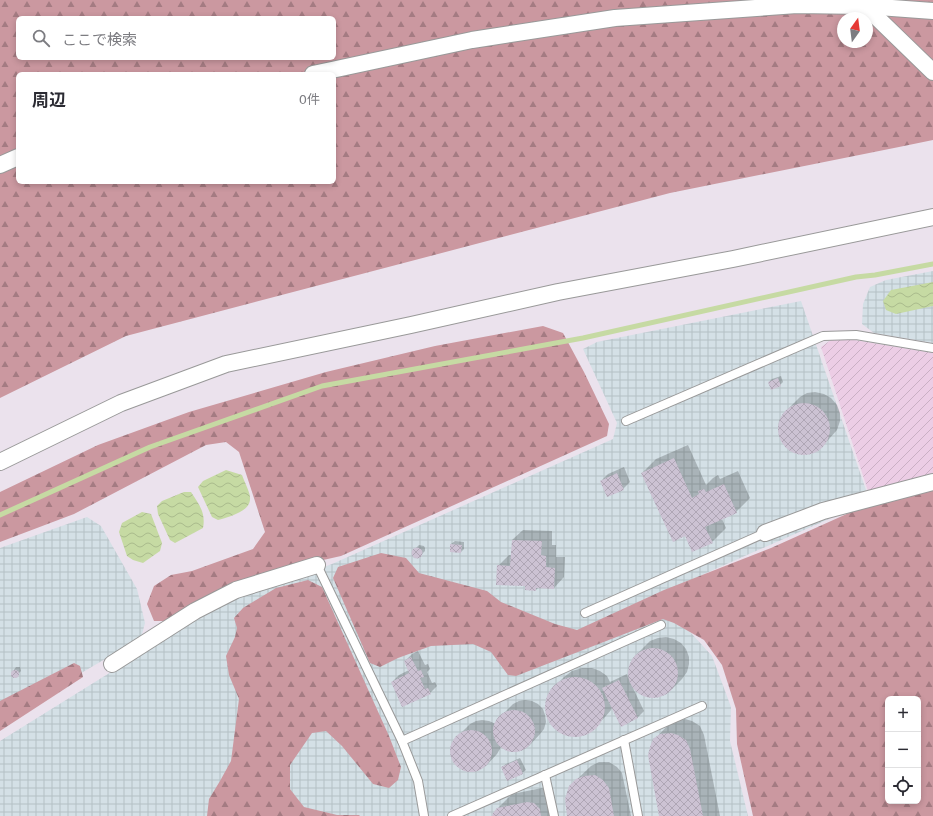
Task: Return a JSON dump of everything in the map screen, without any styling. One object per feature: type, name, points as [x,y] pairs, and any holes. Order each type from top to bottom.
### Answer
[{"type":"street","points":[[322,72],[472,40],[615,18],[797,5],[866,6],[933,11]]},
{"type":"street","points":[[866,6],[933,72]]},
{"type":"street","points":[[0,165],[16,158]]},
{"type":"street","points":[[0,462],[121,403],[226,364],[558,292],[733,259],[933,217]]},
{"type":"street","points":[[765,534],[823,511],[933,482]]},
{"type":"street","points":[[112,664],[195,611],[236,590],[317,566]]},
{"type":"lane","points":[[626,422],[823,336],[856,335],[933,348]]},
{"type":"lane","points":[[585,613],[765,534]]},
{"type":"lane","points":[[317,566],[402,741],[418,781],[424,816]]},
{"type":"lane","points":[[402,741],[661,625]]},
{"type":"lane","points":[[452,816],[702,706]]},
{"type":"lane","points":[[624,740],[638,816]]},
{"type":"lane","points":[[546,775],[554,816]]},
{"type":"shaded area","points":[[933,271],[933,343],[874,333],[862,324],[863,304],[870,287],[886,280]]},
{"type":"shaded area","points":[[801,301],[866,490],[845,512],[704,574],[685,604],[681,622],[712,656],[731,707],[730,741],[748,816],[0,816],[0,741],[177,631],[236,598],[332,564],[613,439],[617,423],[583,349],[597,342]]},
{"type":"shaded area","points":[[831,340],[854,340],[933,353],[933,475],[868,491],[821,347]]},
{"type":"shaded area","points":[[87,517],[101,526],[137,589],[145,623],[141,638],[37,699],[0,725],[0,548]]},
{"type":"green space","points":[[0,0],[933,0],[933,140],[670,193],[126,336],[0,398]]},
{"type":"green space","points":[[543,326],[563,333],[609,424],[607,436],[341,556],[283,569],[166,621],[154,621],[147,604],[154,586],[171,575],[192,571],[253,549],[265,532],[239,452],[226,442],[206,445],[74,514],[0,542],[0,492],[98,445],[189,412],[326,372],[435,346]]},
{"type":"green space","points":[[925,489],[933,490],[933,816],[753,816],[737,744],[736,709],[722,665],[704,640],[674,623],[663,619],[516,676],[508,675],[491,652],[473,644],[431,646],[398,658],[380,667],[370,663],[333,578],[338,567],[381,553],[406,558],[419,573],[487,591],[501,602],[555,624],[577,630],[664,590],[771,548],[860,508]]},
{"type":"green space","points":[[308,580],[322,587],[389,736],[401,767],[398,780],[389,788],[373,784],[342,746],[326,731],[312,733],[290,765],[290,789],[304,807],[337,815],[360,816],[207,816],[209,799],[231,761],[239,699],[229,675],[226,656],[235,637],[237,628],[234,618],[243,608],[276,588]]},
{"type":"green space","points":[[74,663],[80,666],[83,677],[0,731],[0,701]]},
{"type":"water","points":[[933,282],[933,306],[896,314],[886,310],[883,301],[891,290]]},
{"type":"water","points":[[226,470],[242,475],[250,499],[249,504],[243,511],[218,520],[212,517],[198,487],[203,481]]},
{"type":"water","points":[[184,492],[191,492],[203,513],[204,523],[203,528],[175,543],[170,540],[158,514],[157,506],[162,501]]},
{"type":"water","points":[[142,512],[151,514],[162,543],[160,551],[143,563],[133,560],[127,556],[119,532],[122,523]]},
{"type":"building","points":[[778,378],[781,386],[771,390],[768,382]]},
{"type":"building","points":[[799,403],[809,403],[823,410],[830,424],[830,434],[823,448],[809,455],[799,455],[789,451],[782,444],[778,434],[778,424],[782,414],[789,407]]},
{"type":"building","points":[[674,458],[692,498],[699,494],[698,491],[704,489],[706,492],[724,484],[737,513],[705,527],[713,543],[692,552],[685,536],[673,542],[641,473]]},
{"type":"building","points":[[617,473],[624,490],[607,497],[600,481]]},
{"type":"building","points":[[512,540],[542,541],[541,555],[546,556],[546,567],[555,568],[554,589],[536,588],[536,591],[525,590],[525,586],[496,585],[497,565],[510,566]]},
{"type":"building","points":[[450,544],[462,545],[461,553],[450,552]]},
{"type":"building","points":[[417,547],[421,549],[423,553],[421,557],[417,559],[413,557],[411,553],[413,549]]},
{"type":"building","points":[[648,648],[658,648],[671,655],[678,668],[678,678],[671,691],[658,698],[648,698],[639,694],[632,687],[628,678],[628,668],[632,659],[639,652]]},
{"type":"building","points":[[411,657],[418,671],[421,670],[424,677],[420,678],[425,689],[428,688],[431,694],[402,707],[391,682],[409,673],[404,661]]},
{"type":"building","points":[[13,670],[17,670],[19,674],[17,678],[13,678],[11,676],[11,672]]},
{"type":"building","points":[[575,677],[591,682],[596,686],[600,691],[605,707],[600,723],[596,728],[591,732],[575,737],[559,732],[554,728],[550,723],[545,707],[550,691],[554,686],[559,682]]},
{"type":"building","points":[[619,680],[638,718],[621,727],[602,688]]},
{"type":"building","points":[[510,710],[518,710],[526,713],[532,719],[535,731],[532,743],[526,749],[518,752],[510,752],[502,749],[496,743],[493,735],[493,727],[496,719],[502,713]]},
{"type":"building","points":[[467,730],[475,730],[483,733],[489,739],[492,751],[489,763],[483,769],[475,772],[467,772],[459,769],[453,763],[450,755],[450,747],[453,739],[459,733]]},
{"type":"building","points":[[671,733],[686,740],[690,749],[703,816],[659,816],[648,755],[653,739],[660,734]]},
{"type":"building","points":[[517,760],[523,774],[507,781],[501,767]]},
{"type":"building","points":[[595,775],[603,780],[609,788],[614,816],[567,816],[565,799],[569,786],[576,779],[584,776]]},
{"type":"building","points":[[527,802],[534,803],[540,809],[541,816],[492,816],[497,808]]},
{"type":"waterway","points":[[0,515],[150,447],[322,386],[583,338],[856,277],[933,264]]}]
